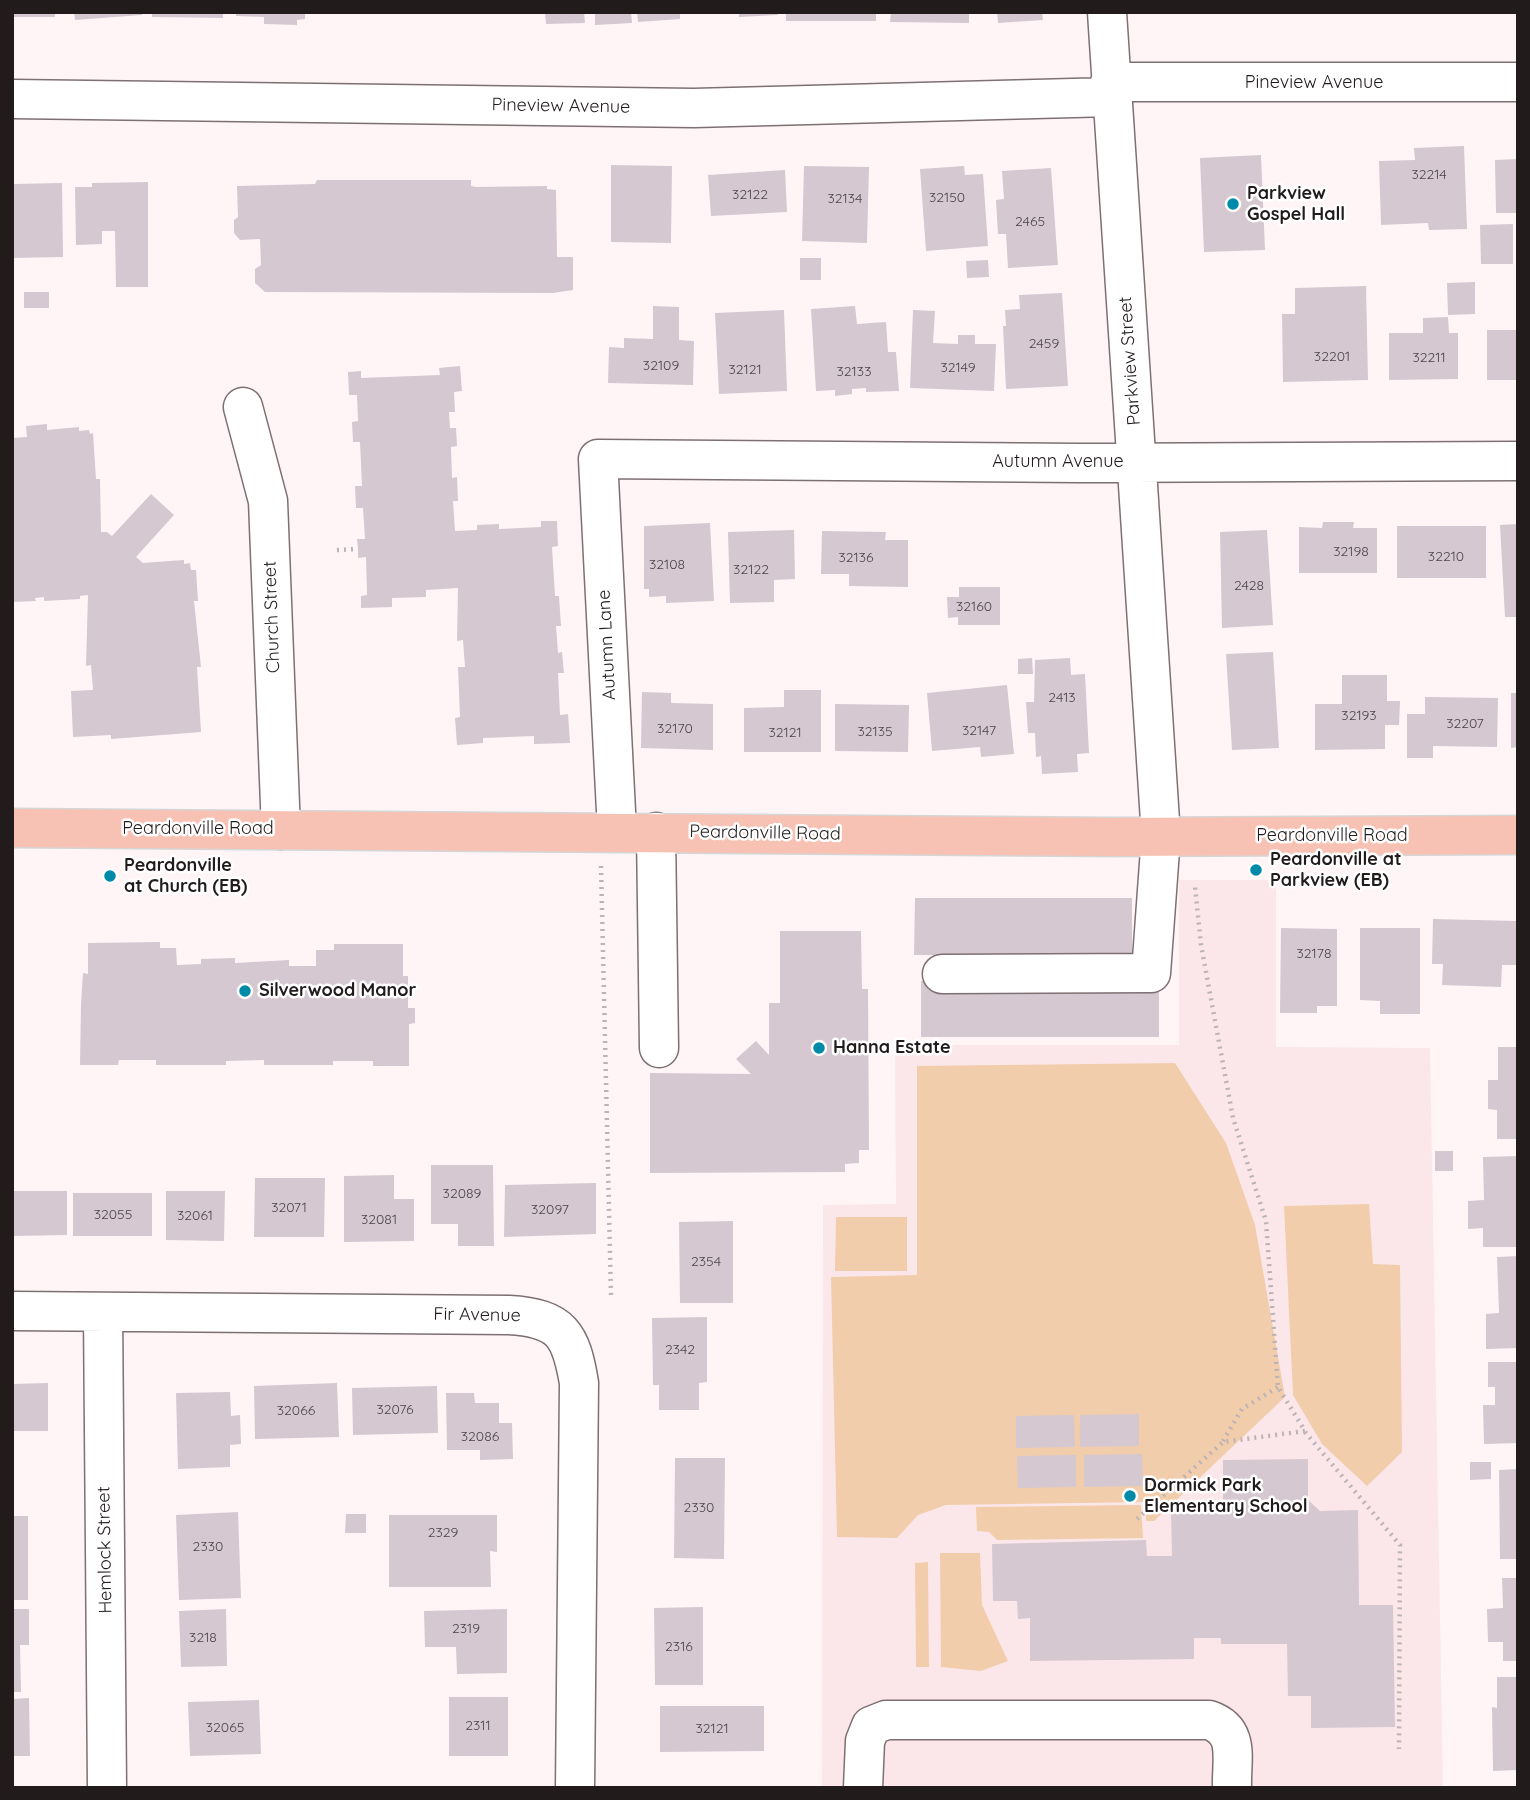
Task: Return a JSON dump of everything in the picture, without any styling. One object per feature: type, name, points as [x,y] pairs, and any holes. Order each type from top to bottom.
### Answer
[{"type":"main road","name":"Peardonville Road","points":[[12,828],[1175,836],[1518,835]]},
{"type":"street","name":"Parkview Street","points":[[942,975],[1151,973],[1175,836],[1137,463],[1110,90],[1107,12]]},
{"type":"street","name":"Pineview Avenue","points":[[12,99],[694,108],[1110,90],[1518,82]]},
{"type":"street","name":"Church Street","points":[[243,407],[268,501],[281,830]]},
{"type":"street","name":"Autumn Avenue","points":[[598,459],[1137,463],[1518,461]]},
{"type":"street","name":"Autumn Lane","points":[[598,459],[609,831]]},
{"type":"street","points":[[656,832],[659,1048]]},
{"type":"street","name":"Fir Avenue","points":[[12,1311],[509,1315],[527,1316],[551,1323],[566,1335],[574,1352],[579,1383],[575,1788]]},
{"type":"street","name":"Hemlock Street","points":[[103,1312],[107,1788]]},
{"type":"street","points":[[863,1788],[865,1741],[871,1726],[887,1720],[1209,1720],[1223,1725],[1232,1736],[1232,1788]]},
{"type":"path","points":[[337,550],[358,548]]},
{"type":"path","points":[[609,831],[611,1296]]},
{"type":"path","points":[[1175,836],[1201,944],[1233,1118],[1266,1221],[1278,1387],[1304,1431],[1400,1545],[1399,1749]]},
{"type":"path","points":[[1137,1519],[1223,1442],[1242,1409],[1278,1387]]},
{"type":"path","points":[[1223,1442],[1304,1431]]},
{"type":"shaded area","name":"Dormick Park Elementary School","points":[[1179,880],[1276,880],[1276,1047],[1430,1048],[1443,1788],[822,1788],[823,1205],[896,1204],[895,1045],[1179,1045]]},
{"type":"shaded area","points":[[1175,1063],[1226,1143],[1255,1225],[1285,1397],[1154,1521],[1146,1521],[1146,1502],[946,1505],[918,1515],[897,1538],[837,1537],[831,1277],[917,1275],[917,1066]]},
{"type":"shaded area","points":[[1369,1204],[1373,1264],[1400,1265],[1402,1452],[1367,1486],[1322,1444],[1293,1395],[1284,1206]]},
{"type":"shaded area","points":[[836,1217],[907,1217],[907,1271],[835,1271]]},
{"type":"shaded area","points":[[1141,1505],[1143,1538],[997,1540],[989,1532],[977,1531],[976,1507]]},
{"type":"shaded area","points":[[940,1553],[980,1553],[982,1605],[1008,1661],[981,1671],[941,1667]]},
{"type":"shaded area","points":[[928,1562],[929,1667],[916,1667],[915,1563]]},
{"type":"building","points":[[12,12],[55,12],[55,17],[12,17]]},
{"type":"building","points":[[74,12],[142,12],[142,15],[75,20]]},
{"type":"building","points":[[152,12],[223,12],[223,18],[152,17]]},
{"type":"building","points":[[236,12],[305,12],[305,19],[297,20],[297,25],[264,24],[264,17],[236,16]]},
{"type":"building","points":[[545,12],[584,12],[585,23],[546,24]]},
{"type":"building","points":[[595,12],[631,12],[632,23],[595,25]]},
{"type":"building","points":[[637,12],[680,12],[680,19],[638,22]]},
{"type":"building","points":[[739,12],[777,12],[778,15],[739,17]]},
{"type":"building","points":[[786,12],[876,12],[876,21],[786,21]]},
{"type":"building","points":[[891,12],[969,12],[969,23],[890,22]]},
{"type":"building","points":[[997,12],[1042,12],[1043,20],[998,23]]},
{"type":"building","points":[[1464,146],[1467,229],[1429,230],[1428,223],[1381,225],[1379,161],[1415,160],[1414,148]]},
{"type":"building","name":"Parkview Gospel Hall","points":[[1261,155],[1265,250],[1204,252],[1200,158]]},
{"type":"building","points":[[1518,159],[1518,213],[1496,213],[1495,160]]},
{"type":"building","points":[[611,165],[672,166],[671,243],[611,242]]},
{"type":"building","points":[[804,166],[869,167],[867,243],[802,241]]},
{"type":"building","points":[[964,166],[965,175],[983,174],[988,246],[926,251],[920,169]]},
{"type":"building","points":[[1051,168],[1058,265],[1008,268],[1006,234],[998,234],[996,200],[1004,199],[1002,171]]},
{"type":"building","points":[[785,170],[787,212],[711,216],[708,175]]},
{"type":"building","points":[[317,180],[471,180],[471,186],[476,187],[547,186],[547,189],[556,190],[557,257],[573,257],[573,290],[553,293],[265,292],[255,283],[255,269],[261,265],[260,239],[240,240],[234,233],[234,220],[238,217],[237,186],[315,184]]},
{"type":"building","points":[[148,182],[148,287],[116,287],[115,231],[102,231],[102,244],[76,245],[75,187],[92,187],[92,183]]},
{"type":"building","points":[[62,183],[63,257],[12,258],[14,184]]},
{"type":"building","points":[[1513,224],[1513,264],[1481,264],[1480,225]]},
{"type":"building","points":[[800,258],[821,258],[821,280],[800,280]]},
{"type":"building","points":[[988,260],[989,277],[967,278],[966,261]]},
{"type":"building","points":[[1475,282],[1475,314],[1448,315],[1447,283]]},
{"type":"building","points":[[1366,286],[1368,380],[1283,382],[1282,314],[1295,314],[1295,288]]},
{"type":"building","points":[[24,292],[49,292],[49,308],[24,308]]},
{"type":"building","points":[[1062,293],[1068,386],[1006,389],[1003,326],[1006,326],[1005,310],[1020,309],[1019,295]]},
{"type":"building","points":[[653,306],[679,307],[679,340],[694,341],[693,385],[608,383],[609,347],[624,348],[624,338],[653,339]]},
{"type":"building","points":[[855,306],[857,324],[886,322],[888,352],[896,352],[899,391],[866,392],[866,388],[852,389],[852,394],[835,396],[835,390],[816,391],[811,309]]},
{"type":"building","points":[[784,310],[787,391],[719,394],[715,313]]},
{"type":"building","points":[[913,310],[935,311],[933,343],[958,344],[958,335],[975,335],[975,344],[996,344],[994,391],[910,388]]},
{"type":"building","points":[[1448,317],[1449,333],[1458,333],[1458,379],[1389,380],[1389,333],[1423,333],[1423,318]]},
{"type":"building","points":[[1487,330],[1518,330],[1518,380],[1487,380]]},
{"type":"building","points":[[460,366],[462,391],[454,392],[455,412],[449,412],[450,428],[456,428],[457,446],[451,447],[452,478],[457,477],[458,501],[453,501],[455,531],[477,530],[477,525],[499,524],[499,529],[541,527],[541,521],[557,521],[558,546],[552,547],[555,596],[559,596],[561,626],[556,626],[558,653],[562,652],[564,673],[558,673],[560,715],[568,714],[570,743],[534,744],[534,736],[483,738],[483,743],[457,745],[455,718],[460,717],[458,667],[465,667],[463,640],[457,641],[458,588],[426,590],[426,597],[392,598],[392,607],[361,608],[361,596],[367,595],[366,557],[358,558],[357,539],[365,539],[363,508],[356,508],[355,486],[362,486],[360,442],[353,442],[352,422],[358,421],[357,395],[349,395],[348,372],[361,371],[361,378],[440,375],[439,368]]},
{"type":"building","points":[[47,424],[47,430],[79,427],[79,431],[89,430],[90,434],[93,433],[96,479],[100,479],[101,532],[112,536],[151,494],[174,515],[136,557],[143,563],[184,560],[184,564],[190,563],[191,570],[196,570],[198,601],[194,601],[201,667],[197,667],[201,732],[111,739],[111,735],[73,737],[71,691],[93,690],[91,665],[86,666],[88,595],[80,596],[80,599],[44,601],[44,597],[35,598],[36,601],[12,602],[12,438],[27,437],[26,426]]},
{"type":"building","points":[[1323,522],[1354,522],[1353,528],[1377,528],[1377,573],[1299,573],[1299,527],[1322,528]]},
{"type":"building","points":[[710,523],[714,601],[666,603],[666,596],[649,597],[649,589],[644,589],[644,526]]},
{"type":"building","points":[[1518,524],[1518,617],[1505,617],[1500,525]]},
{"type":"building","points":[[1397,526],[1486,526],[1486,578],[1397,578]]},
{"type":"building","points":[[794,530],[795,579],[774,580],[774,602],[730,603],[728,532]]},
{"type":"building","points":[[1267,530],[1273,625],[1222,628],[1220,532]]},
{"type":"building","points":[[822,531],[886,532],[885,540],[908,540],[908,587],[849,586],[849,574],[821,574]]},
{"type":"building","points":[[959,587],[1000,587],[1000,625],[958,625],[958,617],[948,618],[947,597],[959,597]]},
{"type":"building","points":[[1273,652],[1279,748],[1232,750],[1226,654]]},
{"type":"building","points":[[1032,658],[1033,674],[1018,674],[1018,659]]},
{"type":"building","points":[[1070,658],[1071,675],[1085,674],[1089,753],[1077,754],[1078,772],[1042,774],[1041,756],[1036,757],[1035,733],[1028,733],[1026,702],[1034,702],[1035,660]]},
{"type":"building","points":[[1342,675],[1387,675],[1387,701],[1400,701],[1399,725],[1385,725],[1385,749],[1315,750],[1315,704],[1342,704]]},
{"type":"building","points":[[1007,685],[1014,754],[981,757],[980,747],[932,751],[927,693]]},
{"type":"building","points":[[784,690],[821,690],[821,752],[744,752],[744,708],[784,707]]},
{"type":"building","points":[[642,692],[671,693],[671,703],[713,704],[713,750],[641,748]]},
{"type":"building","points":[[1511,693],[1518,693],[1518,747],[1511,748]]},
{"type":"building","points":[[1425,697],[1498,698],[1497,747],[1433,746],[1433,758],[1407,758],[1407,714],[1425,714]]},
{"type":"building","points":[[835,704],[909,705],[908,752],[835,751]]},
{"type":"building","points":[[915,898],[1132,898],[1132,956],[914,955]]},
{"type":"building","points":[[1433,919],[1518,921],[1518,965],[1502,965],[1501,987],[1442,985],[1443,964],[1432,964]]},
{"type":"building","points":[[1281,928],[1337,929],[1337,1006],[1317,1006],[1317,1013],[1280,1013]]},
{"type":"building","points":[[1360,928],[1420,928],[1420,1014],[1380,1014],[1380,1001],[1360,1000]]},
{"type":"building","name":"Hanna Estate","points":[[780,931],[861,931],[862,989],[868,989],[869,1150],[859,1150],[859,1163],[845,1164],[845,1172],[650,1173],[650,1073],[751,1074],[736,1059],[756,1041],[769,1055],[769,1003],[780,1003]]},
{"type":"building","name":"Silverwood Manor","points":[[160,942],[160,948],[176,948],[177,965],[201,964],[201,959],[235,958],[235,963],[289,960],[289,966],[316,966],[316,950],[334,950],[334,944],[403,944],[403,976],[408,976],[408,1008],[415,1008],[415,1023],[409,1024],[409,1066],[373,1066],[373,1061],[333,1061],[333,1065],[264,1065],[264,1060],[226,1061],[226,1065],[156,1065],[156,1060],[119,1060],[118,1065],[80,1065],[83,973],[88,974],[88,943]]},
{"type":"building","points":[[1159,980],[1159,1037],[921,1037],[921,981]]},
{"type":"building","points":[[1498,1047],[1518,1047],[1518,1139],[1497,1139],[1497,1110],[1488,1109],[1488,1080],[1498,1080]]},
{"type":"building","points":[[1435,1151],[1453,1151],[1453,1171],[1435,1171]]},
{"type":"building","points":[[1518,1156],[1518,1247],[1483,1247],[1483,1228],[1468,1229],[1468,1201],[1484,1200],[1483,1157]]},
{"type":"building","points":[[431,1165],[493,1165],[494,1246],[458,1246],[458,1224],[431,1224]]},
{"type":"building","points":[[394,1175],[394,1199],[414,1199],[414,1241],[344,1242],[344,1176]]},
{"type":"building","points":[[255,1178],[325,1178],[324,1237],[254,1237]]},
{"type":"building","points":[[596,1183],[596,1234],[504,1237],[505,1185]]},
{"type":"building","points":[[12,1191],[67,1191],[67,1235],[12,1236]]},
{"type":"building","points":[[166,1191],[225,1191],[224,1241],[166,1240]]},
{"type":"building","points":[[73,1193],[152,1193],[152,1236],[73,1236]]},
{"type":"building","points":[[733,1221],[733,1303],[680,1303],[679,1222]]},
{"type":"building","points":[[1518,1256],[1518,1348],[1486,1349],[1486,1314],[1499,1313],[1497,1257]]},
{"type":"building","points":[[707,1317],[707,1382],[699,1383],[699,1410],[659,1410],[659,1385],[653,1385],[652,1318]]},
{"type":"building","points":[[1488,1362],[1518,1362],[1518,1443],[1484,1444],[1483,1405],[1495,1405],[1495,1387],[1488,1387]]},
{"type":"building","points":[[48,1383],[48,1431],[12,1431],[12,1384]]},
{"type":"building","points":[[337,1383],[339,1437],[255,1439],[254,1386]]},
{"type":"building","points":[[437,1386],[438,1433],[353,1435],[352,1388]]},
{"type":"building","points":[[230,1392],[231,1416],[240,1415],[241,1444],[230,1445],[230,1467],[178,1469],[176,1393]]},
{"type":"building","points":[[446,1393],[474,1393],[475,1403],[499,1403],[499,1423],[512,1423],[513,1459],[480,1460],[480,1450],[447,1450]]},
{"type":"building","points":[[1139,1414],[1139,1446],[1080,1447],[1080,1415]]},
{"type":"building","points":[[1074,1415],[1075,1447],[1016,1448],[1016,1416]]},
{"type":"building","points":[[1142,1454],[1143,1486],[1084,1487],[1084,1455]]},
{"type":"building","points":[[1076,1455],[1076,1487],[1018,1488],[1017,1456]]},
{"type":"building","points":[[675,1458],[725,1458],[724,1559],[674,1558]]},
{"type":"building","points":[[1308,1459],[1308,1500],[1320,1511],[1358,1510],[1359,1605],[1393,1605],[1395,1727],[1311,1728],[1311,1696],[1288,1696],[1287,1644],[1221,1644],[1221,1638],[1194,1638],[1194,1659],[1030,1661],[1030,1618],[1018,1619],[1017,1601],[993,1601],[992,1544],[1146,1540],[1147,1556],[1172,1556],[1171,1514],[1213,1513],[1223,1500],[1223,1460]]},
{"type":"building","points":[[1470,1462],[1491,1462],[1491,1479],[1470,1480]]},
{"type":"building","points":[[1518,1469],[1518,1559],[1500,1559],[1499,1470]]},
{"type":"building","points":[[238,1512],[241,1598],[179,1600],[176,1515]]},
{"type":"building","points":[[346,1514],[366,1514],[366,1533],[345,1533]]},
{"type":"building","points":[[389,1515],[497,1515],[497,1552],[490,1551],[491,1587],[389,1587]]},
{"type":"building","points":[[12,1516],[28,1516],[28,1600],[12,1600]]},
{"type":"building","points":[[1502,1578],[1518,1578],[1518,1661],[1503,1661],[1503,1642],[1488,1642],[1487,1609],[1503,1608]]},
{"type":"building","points":[[703,1607],[703,1685],[655,1685],[654,1608]]},
{"type":"building","points":[[12,1609],[29,1609],[29,1645],[20,1645],[21,1692],[12,1692]]},
{"type":"building","points":[[226,1609],[227,1666],[181,1667],[179,1611]]},
{"type":"building","points":[[507,1609],[507,1673],[457,1674],[456,1647],[425,1647],[424,1611]]},
{"type":"building","points":[[1497,1677],[1518,1677],[1518,1770],[1493,1771],[1492,1707],[1497,1708]]},
{"type":"building","points":[[449,1697],[508,1697],[508,1756],[449,1756]]},
{"type":"building","points":[[29,1698],[30,1756],[12,1756],[12,1699]]},
{"type":"building","points":[[259,1700],[261,1754],[190,1756],[188,1702]]},
{"type":"building","points":[[660,1706],[764,1706],[764,1751],[660,1752]]},
{"type":"place","name":"Parkview Gospel Hall","points":[[1233,204]]},
{"type":"place","name":"Peardonville at Parkview (EB)","points":[[1256,870]]},
{"type":"place","name":"Peardonville at Church (EB)","points":[[110,876]]},
{"type":"place","name":"Silverwood Manor","points":[[245,991]]},
{"type":"place","name":"Hanna Estate","points":[[819,1048]]},
{"type":"place","name":"Dormick Park Elementary School","points":[[1130,1496]]}]
